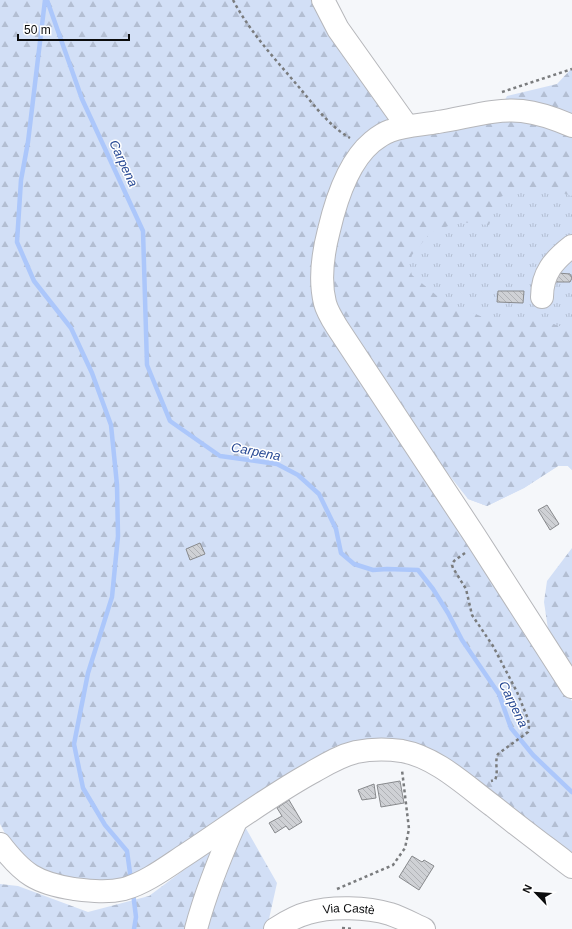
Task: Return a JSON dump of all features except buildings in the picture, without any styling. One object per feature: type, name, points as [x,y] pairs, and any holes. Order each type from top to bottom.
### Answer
[{"type":"street","points":[[323,0],[338,30],[407,126]]},
{"type":"street","points":[[572,126],[551,118],[522,111],[498,112],[407,126],[389,131],[373,141],[358,158],[337,198],[323,252],[322,281],[325,303],[337,327],[476,536],[572,687]]},
{"type":"street","points":[[542,296],[542,287],[546,275],[560,255],[572,246]]},
{"type":"street","points":[[0,844],[14,862],[24,871],[39,880],[62,887],[108,892],[126,888],[150,878],[283,789],[337,758],[356,752],[380,749],[403,751],[432,761],[572,867]]},
{"type":"street","points":[[196,929],[218,862],[236,821]]},
{"type":"street","name":"Via Castè","points":[[275,929],[288,920],[318,910],[361,909],[389,914],[424,929]]},
{"type":"path","points":[[233,0],[255,34],[336,129],[366,148]]},
{"type":"path","points":[[497,94],[572,69]]},
{"type":"path","points":[[476,536],[472,548],[454,561],[452,565],[466,589],[472,615],[493,646],[528,719],[528,732],[510,746]]},
{"type":"path","points":[[318,910],[324,901],[335,891],[393,865],[405,848],[409,829],[401,768]]},
{"type":"green space","points":[[0,0],[313,0],[351,69],[363,77],[390,118],[370,131],[312,289],[481,560],[572,701],[572,857],[430,750],[399,739],[373,738],[336,746],[145,869],[124,878],[100,882],[64,877],[48,872],[32,864],[9,841],[0,824]]},
{"type":"green space","points":[[572,68],[572,117],[505,100],[507,96],[557,84]]},
{"type":"green space","points":[[518,119],[551,127],[572,137],[572,196],[550,189],[519,191],[500,197],[489,225],[460,222],[431,232],[412,255],[409,265],[412,275],[442,300],[485,318],[534,318],[572,330],[572,470],[568,466],[558,466],[524,488],[487,506],[468,499],[438,461],[342,317],[333,291],[334,253],[342,220],[356,182],[370,159],[389,142],[414,132]]},
{"type":"green space","points":[[572,137],[572,470],[568,466],[558,466],[524,488],[487,506],[468,499],[342,220],[356,182]]},
{"type":"green space","points":[[572,548],[572,665],[548,629],[544,602],[547,581]]},
{"type":"green space","points":[[244,825],[277,883],[269,919],[274,929],[0,929],[0,884],[18,886],[88,912],[149,896]]},
{"type":"waterway","points":[[45,0],[28,142],[21,180],[17,242],[34,281],[71,328],[92,373],[111,425],[117,485],[118,536],[112,597],[88,673],[74,744],[83,788],[105,825],[127,851],[131,880]]},
{"type":"waterway","name":"Carpena","points":[[47,0],[82,99],[143,231],[147,365],[170,421],[220,456],[277,464],[298,475],[319,494],[336,529],[341,553],[354,564],[373,570],[418,570],[433,589],[462,640],[499,694],[511,728],[533,755],[572,792]]},
{"type":"waterway","points":[[133,893],[136,917],[134,929]]}]
